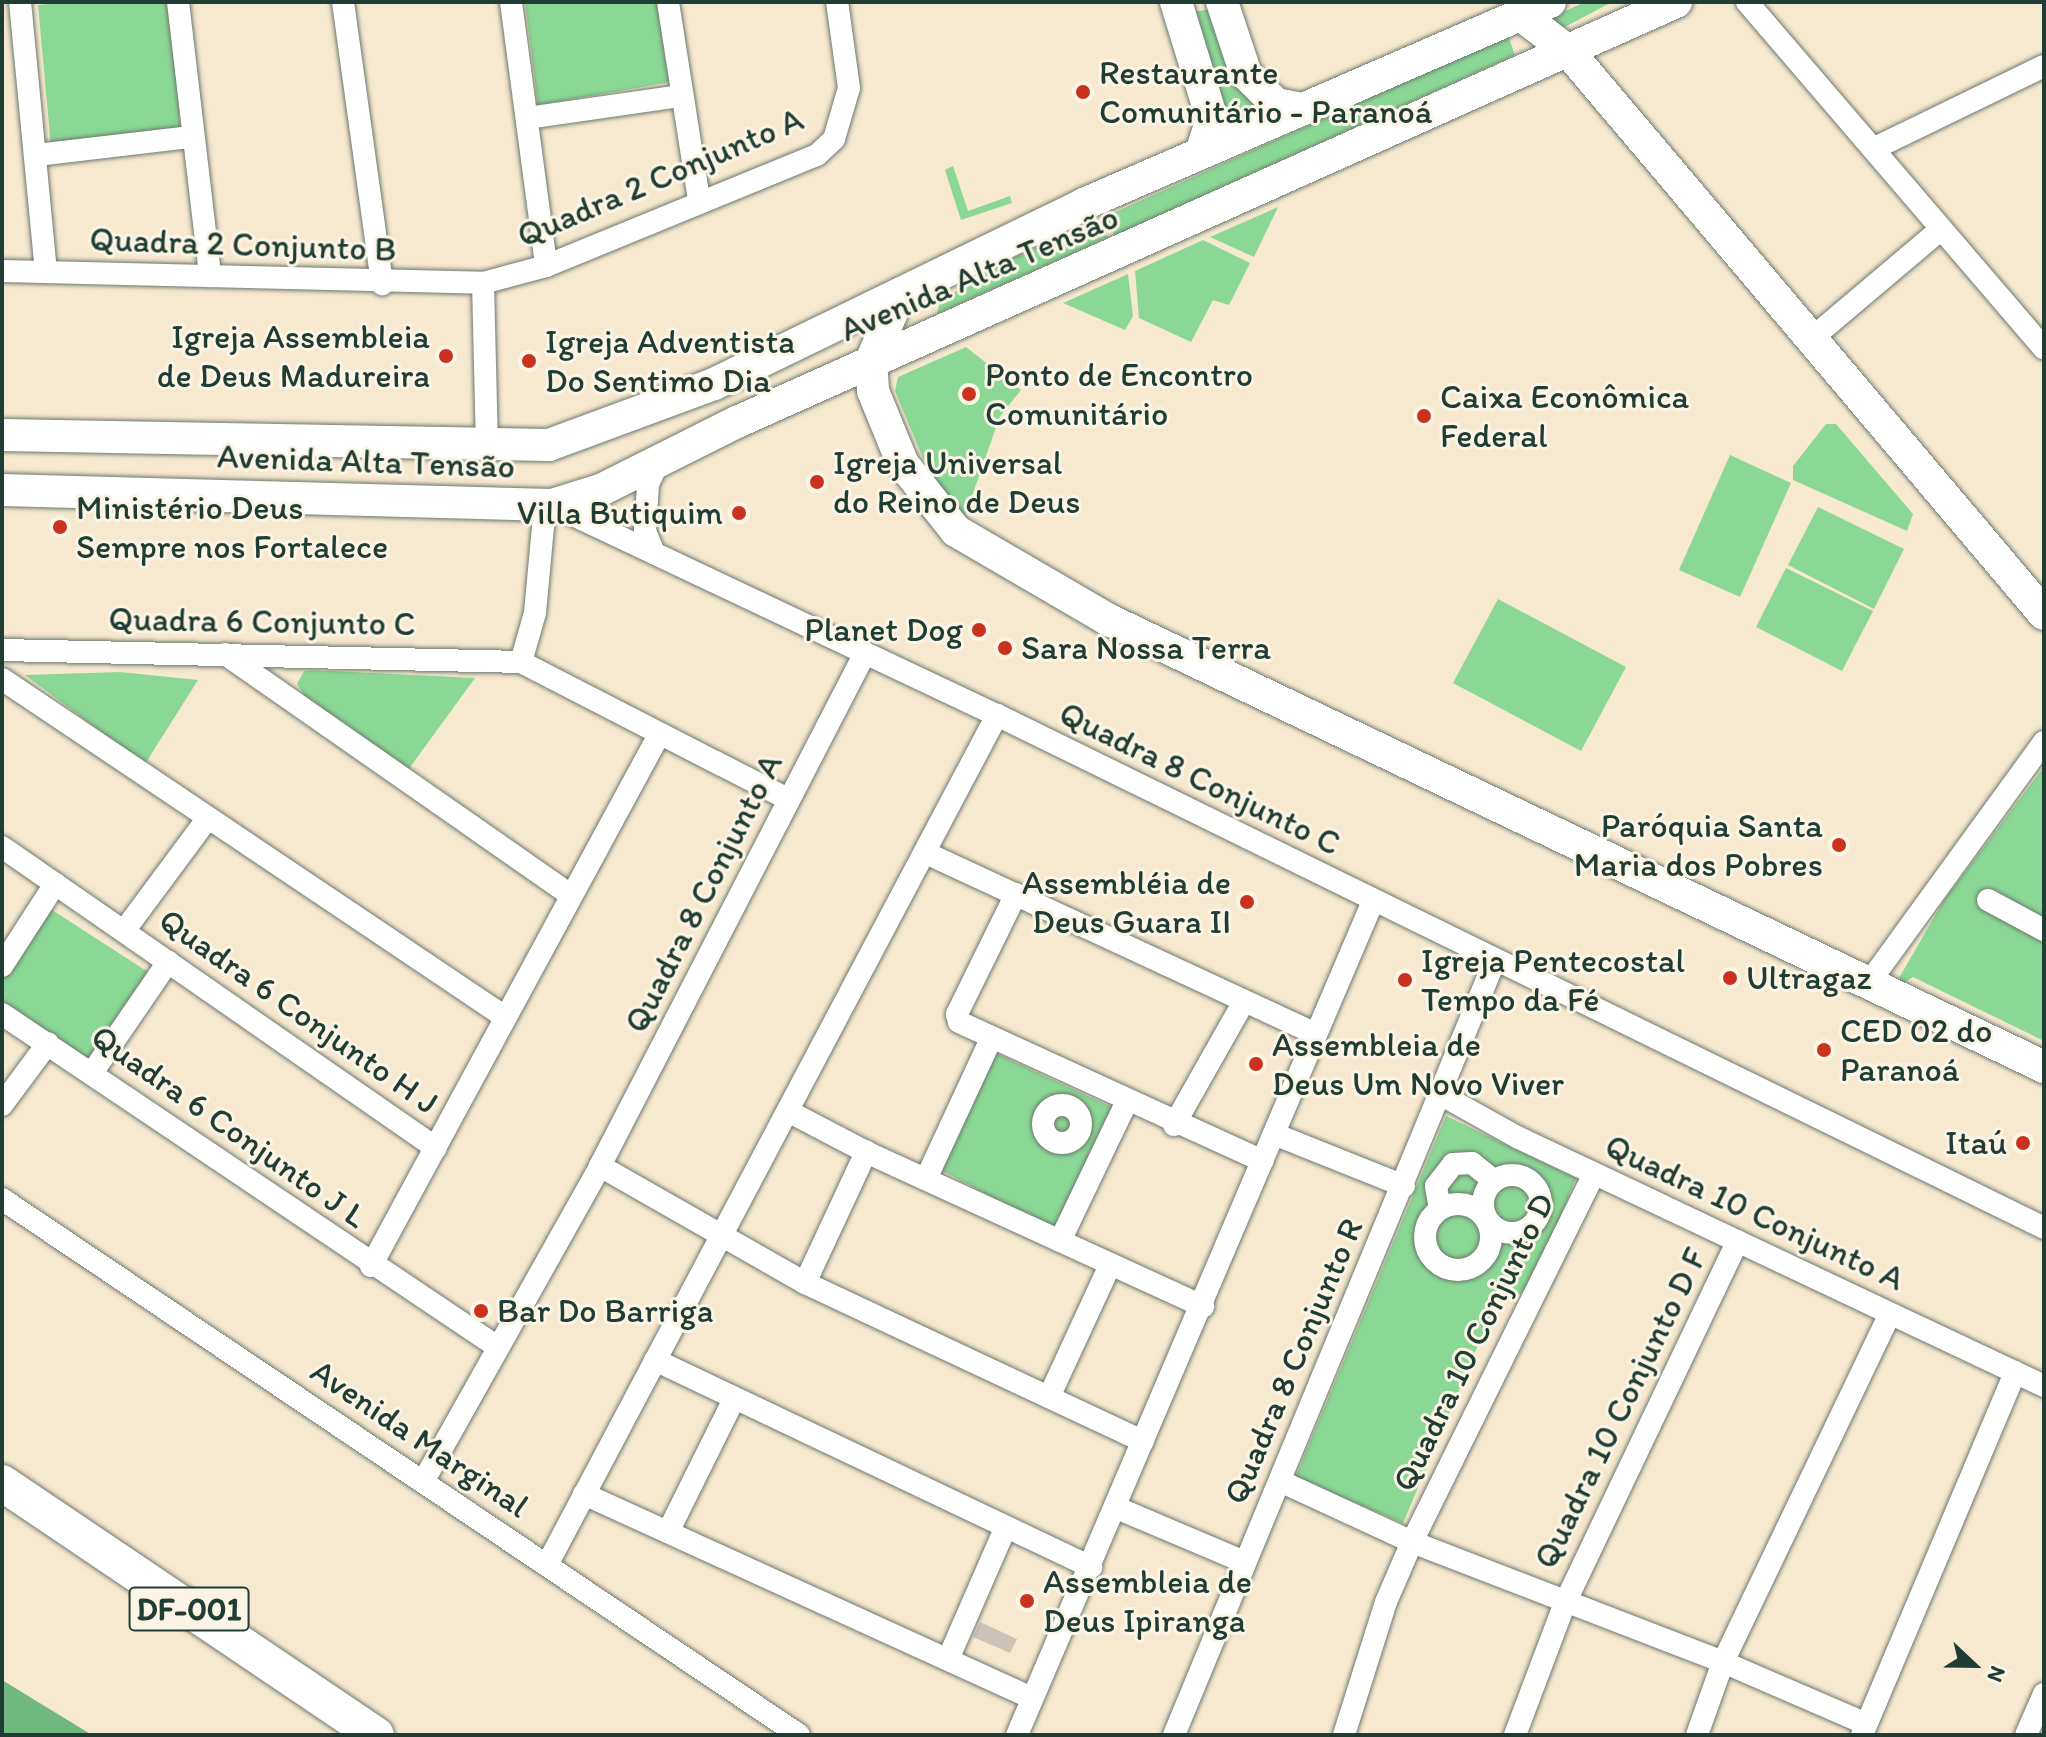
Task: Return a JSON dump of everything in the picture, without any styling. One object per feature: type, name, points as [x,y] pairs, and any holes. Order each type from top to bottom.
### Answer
[{"type":"main road","name":"DF-001","points":[[2,1483],[376,1735]]},
{"type":"street","points":[[20,2],[46,272]]},
{"type":"street","points":[[178,2],[191,137],[210,276]]},
{"type":"street","points":[[343,2],[382,284]]},
{"type":"street","points":[[511,2],[546,266]]},
{"type":"street","points":[[668,2],[680,96],[699,201]]},
{"type":"street","name":"Quadra 2 Conjunto A","points":[[483,283],[546,266],[817,155],[834,139],[846,111],[849,88],[837,2]]},
{"type":"street","points":[[1176,2],[1212,119],[1201,152]]},
{"type":"street","points":[[1222,2],[1246,74],[1276,104],[1302,109]]},
{"type":"street","name":"Avenida Alta Tensão","points":[[2,435],[487,448],[549,445],[714,384],[1201,152],[1550,2]]},
{"type":"street","points":[[1747,2],[2044,348]]},
{"type":"street","name":"Avenida Alta Tensão","points":[[2,490],[548,505],[658,463],[737,422],[1568,51],[1658,6]]},
{"type":"street","points":[[1521,15],[1568,51],[2044,614]]},
{"type":"street","points":[[1873,149],[2044,66]]},
{"type":"street","points":[[527,118],[680,96]]},
{"type":"street","points":[[37,155],[191,137]]},
{"type":"street","points":[[1811,339],[1941,229]]},
{"type":"street","name":"Quadra 2 Conjunto B","points":[[2,271],[382,284],[483,283]]},
{"type":"street","points":[[483,283],[487,448]]},
{"type":"street","points":[[946,331],[929,319],[923,296],[914,288],[871,361],[873,391],[903,464],[956,531],[1107,619],[1540,829],[2044,1067]]},
{"type":"street","points":[[714,384],[728,387],[739,397],[737,422]]},
{"type":"street","points":[[49,437],[64,443],[74,456],[71,482],[61,491]]},
{"type":"street","points":[[128,493],[111,478],[111,457],[129,440]]},
{"type":"street","points":[[654,553],[646,515],[648,484],[658,463]]},
{"type":"street","points":[[548,505],[535,613],[521,662],[789,800]]},
{"type":"street","name":"Quadra 8 Conjunto C","points":[[548,505],[997,715],[1495,960]]},
{"type":"street","name":"Quadra 6 Conjunto C","points":[[2,650],[521,662]]},
{"type":"street","name":"Quadra 8 Conjunto A","points":[[423,1482],[496,1346],[600,1166],[865,653]]},
{"type":"street","points":[[224,654],[569,894]]},
{"type":"street","points":[[2,679],[505,1017]]},
{"type":"street","points":[[547,1565],[997,715]]},
{"type":"street","points":[[371,1266],[569,894],[659,735]]},
{"type":"street","points":[[1868,984],[2044,742]]},
{"type":"street","points":[[124,931],[208,818]]},
{"type":"street","name":"Quadra 6 Conjunto H J","points":[[2,847],[436,1148]]},
{"type":"street","points":[[926,853],[1243,1003],[1314,1033]]},
{"type":"street","points":[[2,966],[55,884]]},
{"type":"street","points":[[1016,894],[957,1014],[963,1027],[1174,1125],[1263,1161]]},
{"type":"street","points":[[1988,900],[2044,930]]},
{"type":"street","points":[[1017,1735],[1117,1508],[1314,1033],[1373,901]]},
{"type":"street","points":[[1495,960],[2044,1228]]},
{"type":"street","name":"Quadra 8 Conjunto R","points":[[1174,1735],[1404,1186],[1495,960]]},
{"type":"street","points":[[92,1073],[168,962]]},
{"type":"street","points":[[1174,1125],[1243,1003]]},
{"type":"street","name":"Quadra 6 Conjunto J L","points":[[2,1014],[371,1266],[496,1346]]},
{"type":"street","points":[[926,1179],[991,1039]]},
{"type":"street","points":[[2,1105],[48,1043]]},
{"type":"street","name":"Quadra 10 Conjunto A","points":[[1440,1094],[1594,1173],[2044,1386]]},
{"type":"street","points":[[1060,1241],[1126,1103]]},
{"type":"street","points":[[788,1111],[866,1152],[1203,1306]]},
{"type":"street","points":[[1274,1134],[1404,1186]]},
{"type":"street","points":[[805,1283],[866,1152]]},
{"type":"street","points":[[1440,1209],[1436,1186],[1453,1164],[1472,1163],[1494,1181]]},
{"type":"street","points":[[600,1166],[718,1237],[805,1283],[1143,1441]]},
{"type":"street","name":"Quadra 10 Conjunto D","points":[[1344,1735],[1386,1602],[1412,1542],[1594,1173]]},
{"type":"street","points":[[1440,1209],[1429,1219],[1425,1241],[1433,1260],[1451,1270],[1472,1267],[1487,1252],[1487,1220],[1483,1198],[1494,1181],[1509,1175],[1528,1179],[1539,1194],[1539,1213],[1518,1233],[1499,1231],[1487,1220],[1470,1206],[1440,1209]]},
{"type":"street","name":"Avenida Marginal","points":[[2,1199],[799,1735]]},
{"type":"street","name":"Quadra 10 Conjunto D F","points":[[1515,1735],[1565,1603],[1738,1241]]},
{"type":"street","points":[[1050,1395],[1110,1265]]},
{"type":"street","points":[[1697,1735],[1723,1662],[1890,1314]]},
{"type":"street","points":[[655,1360],[1005,1529],[1091,1567]]},
{"type":"street","points":[[1280,1481],[1412,1542],[1723,1662],[1864,1730],[2015,1372]]},
{"type":"street","points":[[668,1532],[734,1399]]},
{"type":"street","points":[[584,1494],[949,1657],[1032,1698]]},
{"type":"street","points":[[1117,1508],[1244,1562]]},
{"type":"street","points":[[949,1657],[1005,1529]]},
{"type":"street","points":[[2026,1735],[2044,1694]]},
{"type":"shaded area","points":[[980,1622],[1017,1639],[1010,1653],[973,1637]]},
{"type":"green space","points":[[169,2],[181,134],[51,147],[38,5]]},
{"type":"green space","points":[[525,2],[660,2],[671,82],[538,105]]},
{"type":"green space","points":[[1585,2],[1612,2],[1561,29],[1550,18]]},
{"type":"green space","points":[[1213,9],[1242,92],[1265,112],[1223,137],[1191,12]]},
{"type":"green space","points":[[1508,36],[1515,55],[1116,235],[1100,219]]},
{"type":"green space","points":[[953,166],[968,211],[1010,196],[1012,203],[961,220],[945,170]]},
{"type":"green space","points":[[1278,207],[1254,257],[1210,237]]},
{"type":"green space","points":[[1089,224],[1109,237],[937,314],[940,301],[1004,262]]},
{"type":"green space","points":[[1203,240],[1250,263],[1229,305],[1213,300],[1191,342],[1139,318],[1135,271]]},
{"type":"green space","points":[[1128,274],[1133,316],[1125,330],[1063,303]]},
{"type":"green space","points":[[966,347],[1021,390],[1000,416],[965,516],[930,475],[895,391],[898,377]]},
{"type":"green space","points":[[1826,424],[1836,424],[1913,514],[1907,531],[1793,480],[1793,466]]},
{"type":"green space","points":[[1730,455],[1791,483],[1740,597],[1679,570]]},
{"type":"green space","points":[[1818,507],[1904,549],[1874,609],[1788,565]]},
{"type":"green space","points":[[1786,568],[1873,611],[1842,671],[1756,627]]},
{"type":"green space","points":[[1498,599],[1626,667],[1581,751],[1453,683]]},
{"type":"green space","points":[[304,671],[475,678],[408,770],[306,698],[297,684]]},
{"type":"green space","points":[[120,672],[198,680],[145,764],[25,675]]},
{"type":"green space","points":[[2044,767],[2044,1041],[1913,977],[1902,984],[1899,978],[1944,900]]},
{"type":"green space","points":[[46,906],[148,972],[89,1064],[2,1008],[2,975]]},
{"type":"green space","points":[[993,1052],[1118,1110],[1058,1232],[939,1169]]},
{"type":"green space","points":[[1446,1116],[1576,1178],[1536,1279],[1520,1294],[1498,1298],[1403,1523],[1295,1478]]},
{"type":"green space","points":[[2,1680],[92,1735],[2,1735]]},
{"type":"place","name":"Restaurante Comunitário - Paranoá","points":[[1083,92]]},
{"type":"place","name":"Igreja Assembleia de Deus Madureira","points":[[446,356]]},
{"type":"place","name":"Igreja Adventista Do Sentimo Dia","points":[[529,361]]},
{"type":"place","name":"Ponto de Encontro Comunitário","points":[[969,394]]},
{"type":"place","name":"Caixa Econômica Federal","points":[[1424,416]]},
{"type":"place","name":"Igreja Universal do Reino de Deus","points":[[817,482]]},
{"type":"place","name":"Villa Butiquim","points":[[739,513]]},
{"type":"place","name":"Ministério Deus Sempre nos Fortalece","points":[[60,527]]},
{"type":"place","name":"Planet Dog","points":[[979,630]]},
{"type":"place","name":"Sara Nossa Terra","points":[[1005,648]]},
{"type":"place","name":"Paróquia Santa Maria dos Pobres","points":[[1839,845]]},
{"type":"place","name":"Assembléia de Deus Guara II","points":[[1247,902]]},
{"type":"place","name":"Ultragaz","points":[[1730,978]]},
{"type":"place","name":"Igreja Pentecostal Tempo da Fé","points":[[1405,980]]},
{"type":"place","name":"CED 02 do Paranoá","points":[[1824,1050]]},
{"type":"place","name":"Assembleia de Deus Um Novo Viver","points":[[1256,1064]]},
{"type":"place","name":"Itaú","points":[[2023,1143]]},
{"type":"place","name":"Bar Do Barriga","points":[[481,1311]]},
{"type":"place","name":"Assembleia de Deus Ipiranga","points":[[1027,1601]]}]
